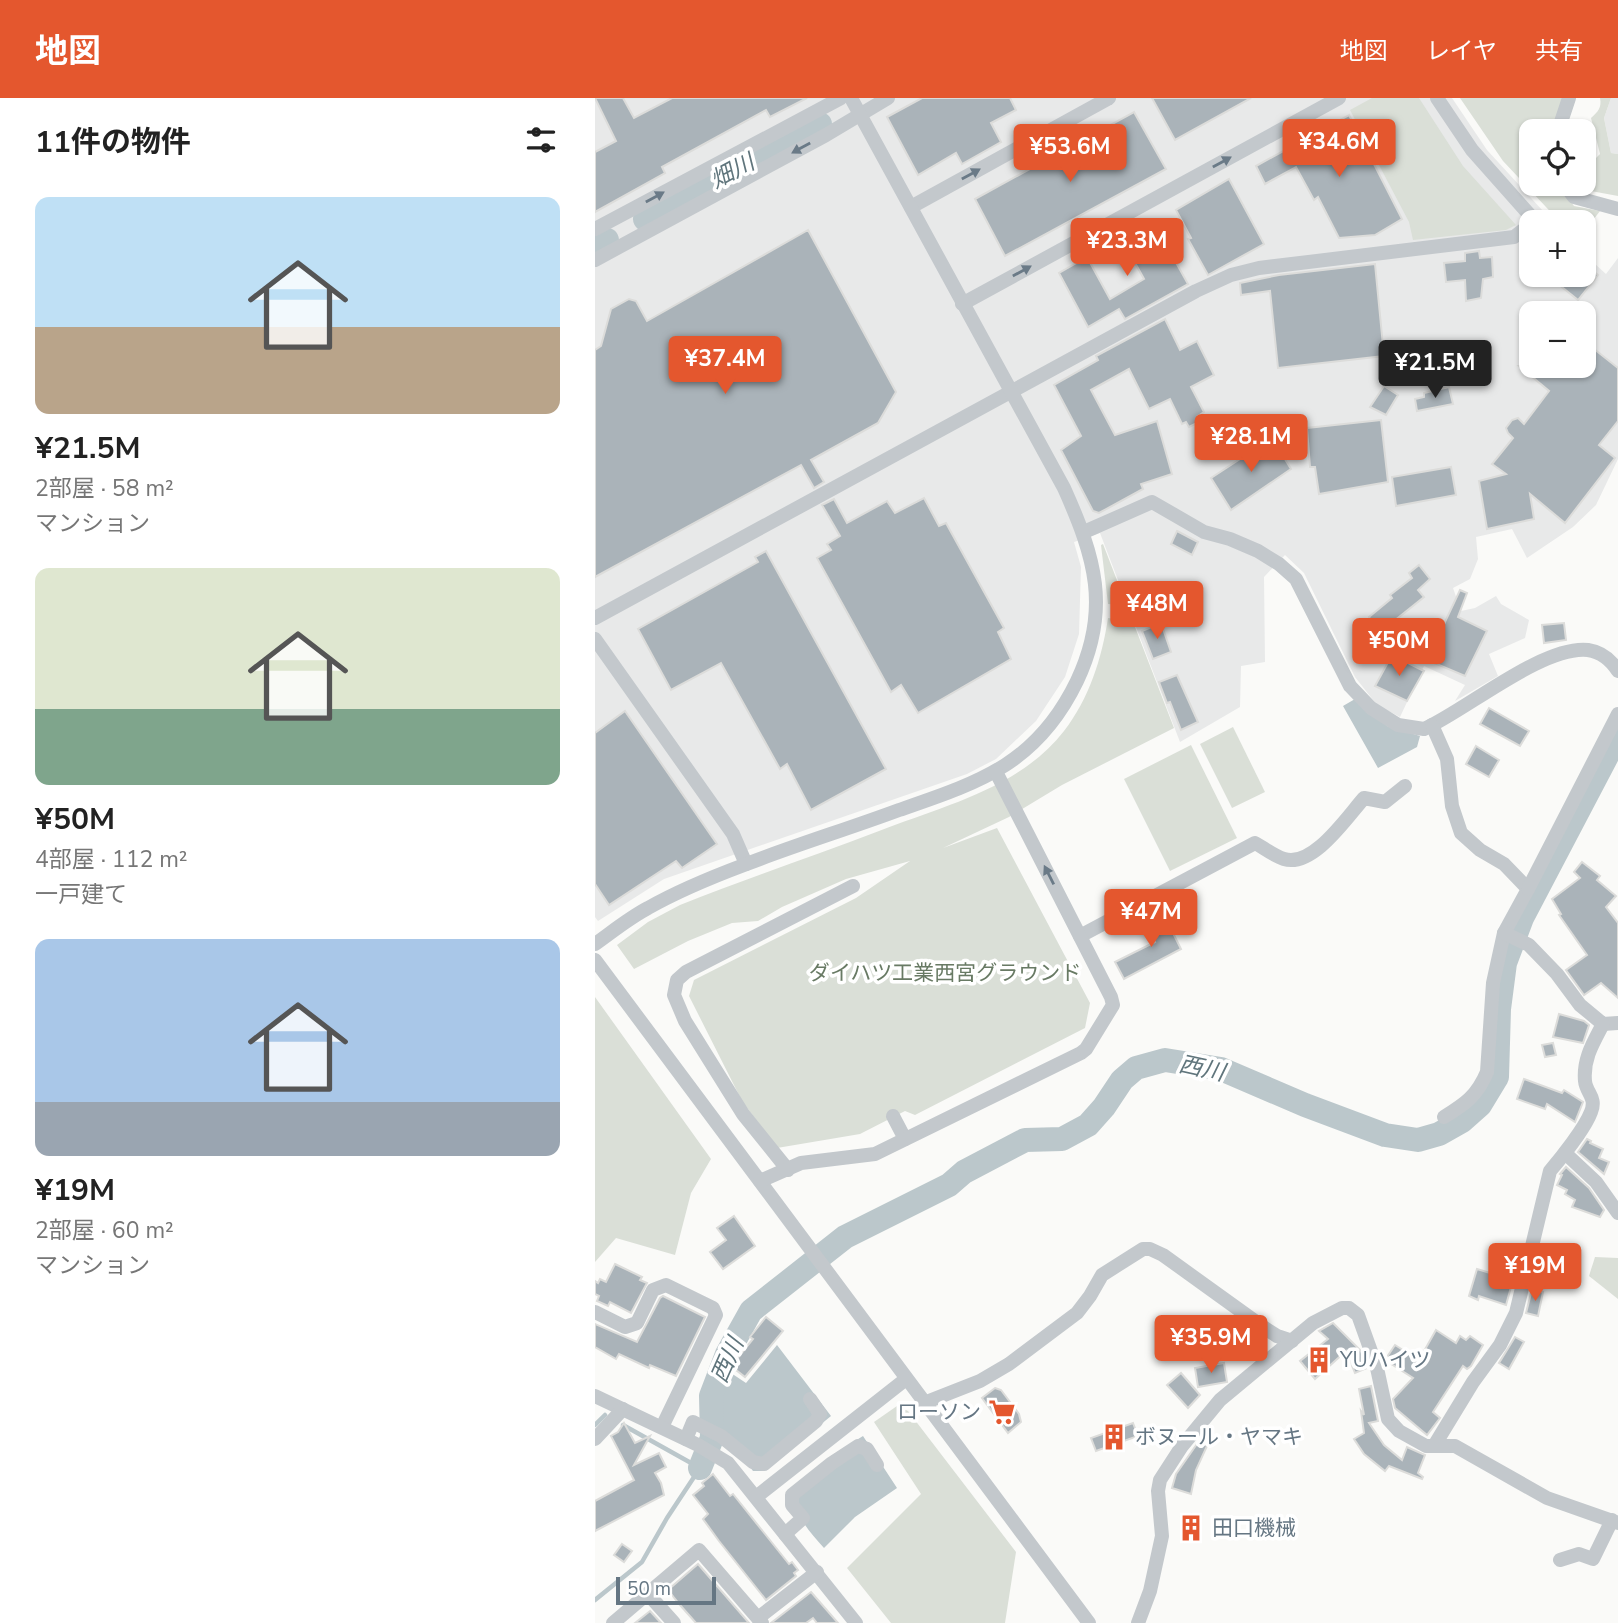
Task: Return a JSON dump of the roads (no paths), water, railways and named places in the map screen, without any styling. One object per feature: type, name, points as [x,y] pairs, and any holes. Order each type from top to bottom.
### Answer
[{"type":"street","points":[[595,229],[841,98]]},
{"type":"street","points":[[595,944],[646,909],[674,894],[746,864],[958,789],[996,772],[1033,744],[1049,727],[1063,708],[1087,659],[1096,612],[1096,588],[1084,532],[1064,488],[852,98]]},
{"type":"street","points":[[595,260],[826,135],[888,98]]},
{"type":"street","points":[[911,207],[1109,98]]},
{"type":"street","points":[[962,303],[1339,98]]},
{"type":"street","points":[[1437,98],[1472,150],[1525,210]]},
{"type":"street","points":[[1562,119],[1569,98]]},
{"type":"street","points":[[1573,196],[1618,209]]},
{"type":"street","points":[[620,216],[633,240]]},
{"type":"street","points":[[595,618],[1231,275],[1259,268],[1514,237],[1519,233]]},
{"type":"street","points":[[1084,532],[1151,502],[1204,532],[1258,551],[1296,579],[1350,686],[1371,708],[1398,725],[1421,730],[1491,688],[1558,655],[1587,650],[1602,655],[1612,662],[1618,671]]},
{"type":"street","points":[[595,639],[733,834],[746,864]]},
{"type":"street","points":[[1444,1117],[1469,1101],[1482,1084],[1487,1072],[1493,983],[1504,933],[1618,714]]},
{"type":"street","points":[[1432,725],[1447,759],[1453,806],[1461,833],[1480,850],[1504,864],[1528,889]]},
{"type":"street","points":[[760,1181],[801,1163],[875,1154],[1086,1049],[1113,1005],[996,772]]},
{"type":"street","points":[[1080,936],[1255,843],[1286,860],[1301,858],[1318,850],[1364,798],[1385,802],[1405,786]]},
{"type":"street","points":[[788,1170],[743,1114],[685,1021],[674,995],[677,980],[686,972],[853,886]]},
{"type":"street","points":[[1434,1446],[1473,1382],[1500,1345],[1516,1313],[1550,1171],[1591,1112],[1593,1097],[1585,1084],[1587,1052],[1614,1024],[1580,1005],[1557,974],[1529,945],[1504,933]]},
{"type":"street","points":[[595,960],[1089,1623]]},
{"type":"street","points":[[893,1116],[905,1139]]},
{"type":"street","points":[[1565,1153],[1596,1182],[1618,1213]]},
{"type":"street","points":[[924,1403],[980,1381],[1009,1364],[1077,1313],[1102,1275],[1143,1249],[1163,1255],[1270,1332],[1291,1341]]},
{"type":"street","points":[[595,1312],[625,1327],[637,1323],[653,1290],[666,1285],[713,1308],[716,1315],[662,1427]]},
{"type":"street","points":[[1138,1623],[1155,1570],[1162,1536],[1158,1491],[1160,1480],[1182,1446],[1214,1407],[1313,1323],[1342,1308],[1358,1315],[1377,1368],[1388,1419],[1405,1435],[1426,1446],[1455,1446],[1547,1498],[1615,1522],[1593,1559],[1579,1553],[1560,1560]]},
{"type":"street","points":[[756,1497],[906,1379]]},
{"type":"street","points":[[595,1396],[717,1455],[737,1472],[856,1623]]},
{"type":"street","points":[[692,1442],[693,1422],[721,1436],[753,1462],[764,1464],[816,1421],[820,1414],[810,1399]]},
{"type":"street","points":[[595,1439],[623,1409]]},
{"type":"street","points":[[785,1534],[803,1518],[792,1505],[792,1495],[832,1463],[858,1446],[867,1449],[877,1465]]},
{"type":"street","points":[[613,1623],[699,1550],[760,1620],[817,1572]]},
{"type":"street","points":[[648,1594],[674,1623]]},
{"type":"waterway","name":"畑川","points":[[645,219],[820,124]]},
{"type":"waterway","name":"畑川","points":[[595,246],[607,240]]},
{"type":"waterway","name":"西川","points":[[700,1468],[712,1438],[711,1396],[727,1354],[751,1311],[845,1237],[949,1185],[964,1172],[1025,1140],[1062,1139],[1088,1125],[1122,1080],[1136,1068],[1165,1060],[1221,1069],[1385,1135],[1418,1140],[1439,1134],[1462,1121],[1480,1105],[1497,1077],[1499,1009],[1505,963],[1522,918],[1618,735]]},
{"type":"waterway","points":[[595,1425],[605,1415]]},
{"type":"waterway","points":[[595,1600],[642,1562],[700,1468],[623,1425]]},
{"type":"place","name":"YUハイツ","points":[[1319,1360]]},
{"type":"place","name":"ローソン","points":[[1002,1412]]},
{"type":"place","name":"ボヌール・ヤマキ","points":[[1114,1437]]},
{"type":"place","name":"田口機械","points":[[1191,1528]]},
{"type":"park label","name":"ダイハツ工業西宮グラウンド","points":[[945,973]]}]
